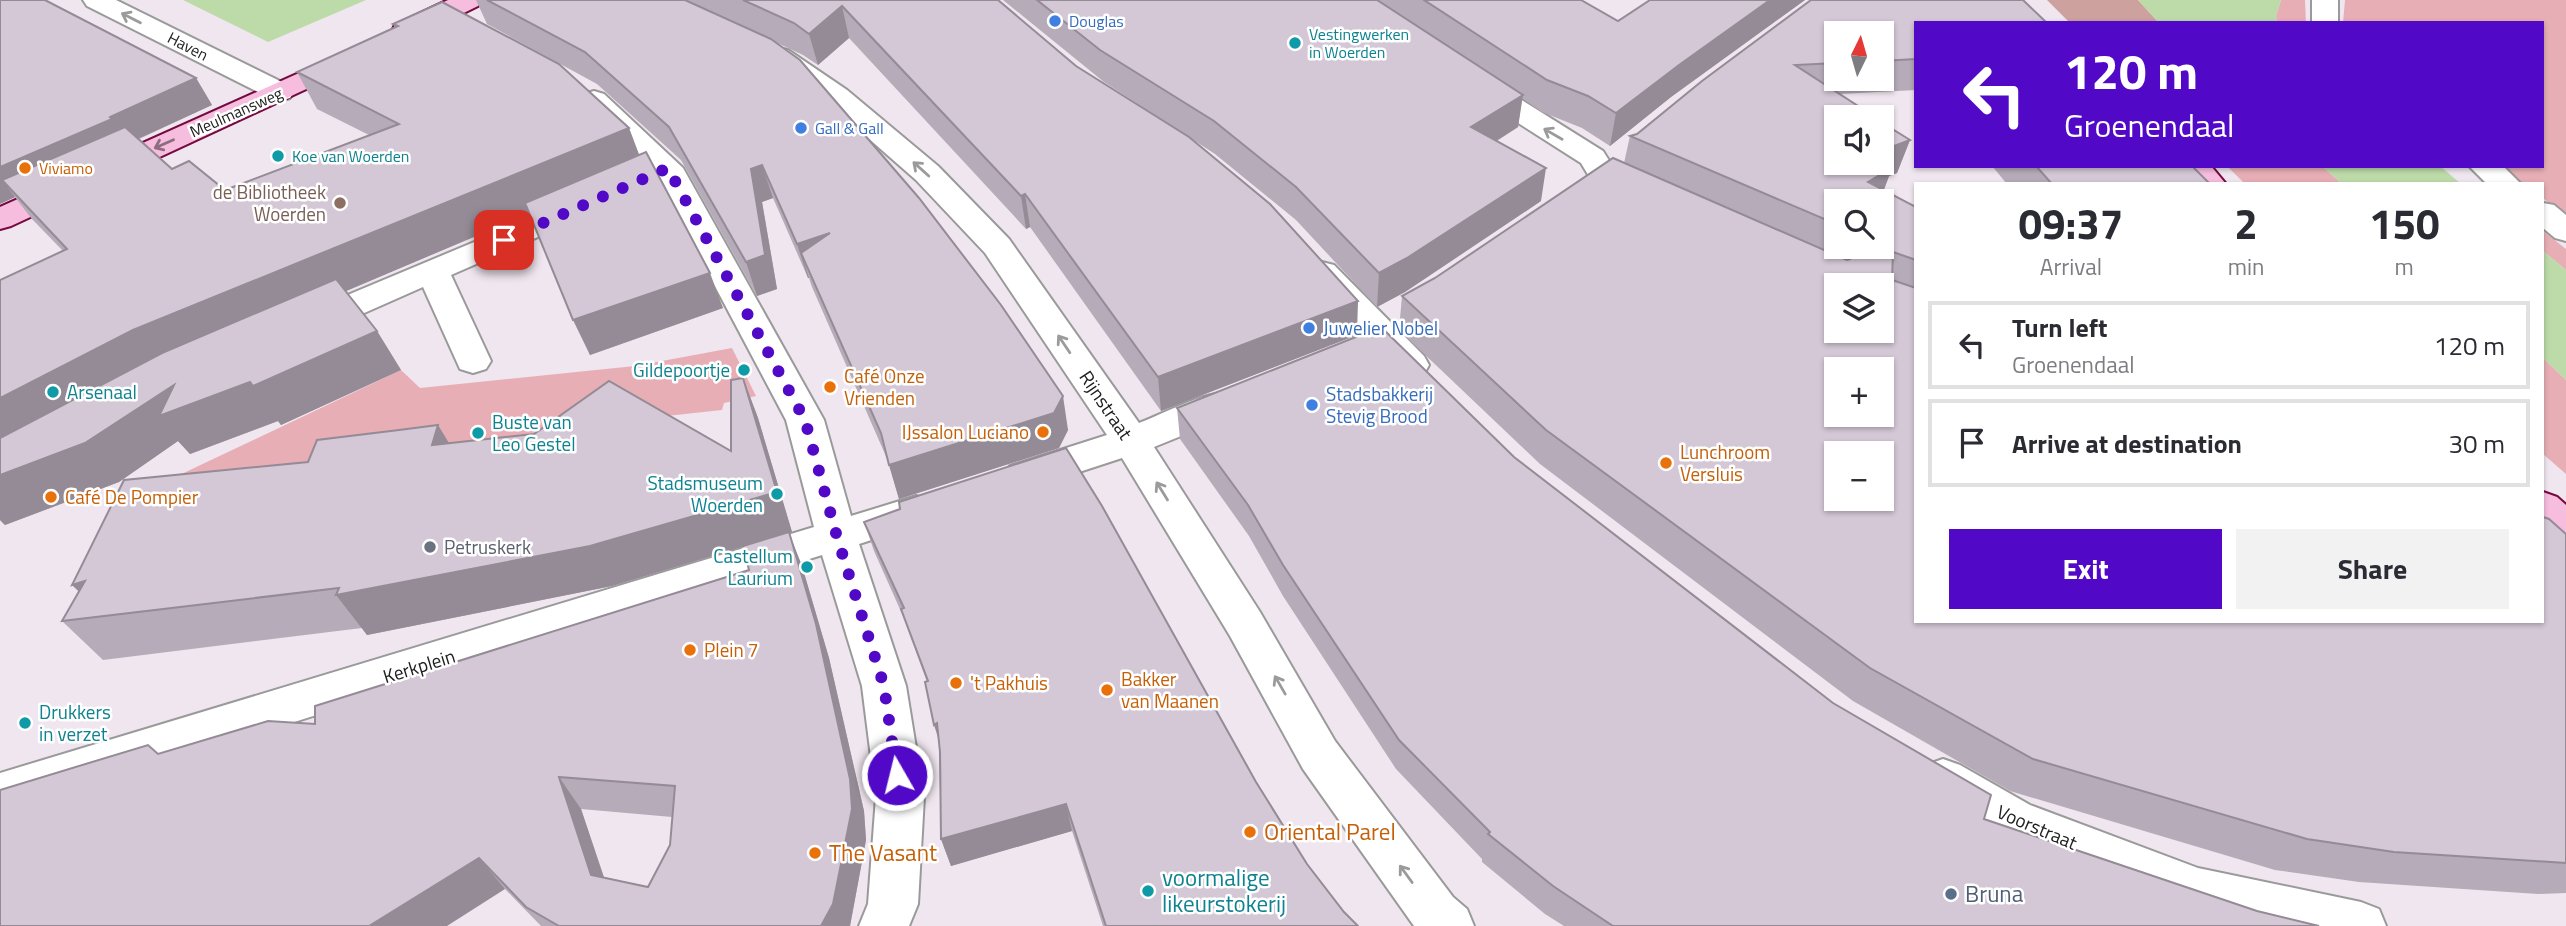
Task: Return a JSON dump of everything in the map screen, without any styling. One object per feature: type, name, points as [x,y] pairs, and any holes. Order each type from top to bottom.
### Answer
[{"type":"street","name":"Haven","points":[[96,0],[280,92]]},
{"type":"street","name":"Meulmansweg","points":[[0,219],[280,92],[469,0]]},
{"type":"street","points":[[2325,0],[2325,21]]},
{"type":"street","points":[[440,15],[473,30]]},
{"type":"street","name":"Rijnstraat","points":[[758,46],[792,63],[837,96],[926,173],[997,246],[1131,441],[1245,624],[1319,755],[1435,914],[1449,926]]},
{"type":"street","points":[[1457,71],[1592,157],[1594,176]]},
{"type":"street","points":[[575,86],[586,92],[656,174],[805,420],[837,537],[884,686],[900,797],[893,904],[884,926]]},
{"type":"street","points":[[1594,176],[1626,151]]},
{"type":"street","points":[[2195,168],[2209,182]]},
{"type":"street","points":[[2487,168],[2504,182]]},
{"type":"street","points":[[1594,176],[1665,203]]},
{"type":"street","points":[[276,338],[607,195]]},
{"type":"street","points":[[2544,213],[2566,231]]},
{"type":"street","points":[[1301,249],[1372,339],[1435,389]]},
{"type":"street","points":[[433,271],[473,361]]},
{"type":"street","points":[[1372,339],[1407,308]]},
{"type":"street","points":[[990,487],[1131,441],[1258,391]]},
{"type":"street","name":"Kerkplein","points":[[0,794],[837,537],[952,499]]},
{"type":"street","points":[[2544,508],[2566,529]]},
{"type":"street","points":[[2544,535],[2566,539]]},
{"type":"street","name":"Voorstraat","points":[[1906,759],[2012,820],[2198,891],[2361,926]]},
{"type":"shaded area","points":[[183,0],[366,0],[268,42]]},
{"type":"shaded area","points":[[2047,0],[2138,0],[2157,21],[2068,21]]},
{"type":"shaded area","points":[[2138,0],[2281,0],[2277,21],[2157,21]]},
{"type":"shaded area","points":[[2281,0],[2305,0],[2306,21],[2277,21]]},
{"type":"shaded area","points":[[2345,0],[2566,0],[2566,217],[2544,199],[2544,182],[2522,182],[2504,168],[2544,168],[2544,21],[2343,21]]},
{"type":"shaded area","points":[[2229,168],[2324,168],[2340,182],[2243,182]]},
{"type":"shaded area","points":[[2324,168],[2442,168],[2459,182],[2340,182]]},
{"type":"shaded area","points":[[2544,232],[2566,249],[2566,270],[2544,252]]},
{"type":"shaded area","points":[[2544,252],[2566,270],[2566,380],[2544,359]]},
{"type":"shaded area","points":[[732,348],[756,396],[724,403],[722,410],[611,422],[596,476],[135,496],[401,370],[420,388],[635,366]]},
{"type":"shaded area","points":[[2544,359],[2566,380],[2566,474],[2544,455]]},
{"type":"building","points":[[0,0],[45,0],[196,78],[110,117],[112,119],[0,167]]},
{"type":"building","points":[[487,0],[685,0],[771,39],[800,60],[919,198],[1001,305],[1063,396],[1054,413],[889,465],[881,433],[801,253],[830,233],[797,244],[762,165],[751,169],[765,255],[746,262],[669,127],[585,52]]},
{"type":"building","points":[[743,0],[998,0],[1076,66],[1189,137],[1270,204],[1358,301],[1158,377],[1025,194],[1021,196],[842,6],[809,34],[794,23]]},
{"type":"building","points":[[1037,0],[1377,0],[1523,95],[1471,127],[1546,168],[1407,258],[1379,273],[1296,187],[1214,121],[1100,50]]},
{"type":"building","points":[[1424,0],[1581,0],[1618,21],[1650,0],[1770,0],[1616,113],[1588,96],[1547,80]]},
{"type":"building","points":[[1811,0],[2023,0],[2045,21],[1914,21],[1914,59],[1894,60],[1894,21],[1824,21],[1824,64],[1795,65],[1824,84],[1824,91],[1835,91],[1857,105],[1824,105],[1824,175],[1880,175],[1868,182],[1881,189],[1824,189],[1824,219],[1630,136],[1637,134],[1702,81]]},
{"type":"building","points":[[442,2],[559,64],[629,128],[133,330],[0,398],[0,280],[67,249],[2,180],[125,127],[172,169],[189,161],[225,190],[399,124],[297,72],[398,26],[393,24]]},
{"type":"building","points":[[1894,130],[1910,140],[1894,146]]},
{"type":"building","points":[[646,152],[710,273],[573,320],[525,203]]},
{"type":"building","points":[[1613,158],[1824,250],[1824,259],[1893,259],[1892,273],[1824,273],[1824,343],[1894,343],[1894,281],[1914,287],[1914,623],[2544,623],[2544,517],[2549,519],[2566,534],[2566,863],[2394,852],[2307,839],[2033,759],[1870,668],[1546,430],[1402,296],[1435,278]]},
{"type":"building","points":[[2038,168],[2194,168],[2208,182],[2050,182]]},
{"type":"building","points":[[1894,196],[1914,206],[1914,259],[1894,252]]},
{"type":"building","points":[[336,279],[377,331],[253,386],[250,382],[159,416],[174,385],[85,443],[0,475],[0,438],[162,353]]},
{"type":"building","points":[[1381,327],[1514,457],[1833,703],[1991,795],[1984,819],[2257,911],[2319,926],[1613,926],[1553,886],[1488,834],[1490,832],[1399,740],[1283,565],[1248,505],[1177,408]]},
{"type":"building","points":[[743,378],[777,492],[590,546],[336,595],[339,588],[62,621],[85,581],[72,585],[124,480],[308,462],[317,440],[438,425],[432,445],[534,434],[609,381],[731,451],[731,380]]},
{"type":"building","points":[[1066,448],[1102,506],[1256,782],[1307,864],[1358,926],[1106,926],[1066,804],[941,839],[940,752],[937,723],[934,725],[925,682],[928,681],[901,609],[904,608],[864,522],[900,509],[899,502]]},
{"type":"building","points":[[789,532],[816,624],[850,779],[852,809],[833,904],[821,926],[559,926],[526,907],[479,858],[369,926],[0,926],[0,790],[148,745],[158,754],[268,721],[315,724],[315,706],[749,570],[743,546]],"holes":[[[559,777],[675,786],[670,845],[648,887],[591,875]]]},
{"type":"place","name":"Douglas","points":[[1055,21]]},
{"type":"place","name":"Vestingwerken in Woerden","points":[[1295,43]]},
{"type":"place","name":"Gall & Gall","points":[[801,128]]},
{"type":"place","name":"Koe van Woerden","points":[[278,156]]},
{"type":"place","name":"Viviamo","points":[[25,168]]},
{"type":"place","name":"de Bibliotheek Woerden","points":[[340,203]]},
{"type":"place","name":"Juwelier Nobel","points":[[1309,328]]},
{"type":"place","name":"Gildepoortje","points":[[744,370]]},
{"type":"place","name":"Café Onze Vrienden","points":[[830,387]]},
{"type":"place","name":"Arsenaal","points":[[53,392]]},
{"type":"place","name":"Stadsbakkerij Stevig Brood","points":[[1312,405]]},
{"type":"place","name":"IJssalon Luciano","points":[[1043,432]]},
{"type":"place","name":"Buste van Leo Gestel","points":[[478,433]]},
{"type":"place","name":"Lunchroom Versluis","points":[[1666,463]]},
{"type":"place","name":"Stadsmuseum Woerden","points":[[777,494]]},
{"type":"place","name":"Café De Pompier","points":[[51,497]]},
{"type":"place","name":"Petruskerk","points":[[430,547]]},
{"type":"place","name":"Castellum Laurium","points":[[807,567]]},
{"type":"place","name":"Plein 7","points":[[690,650]]},
{"type":"place","name":"'t Pakhuis","points":[[956,683]]},
{"type":"place","name":"Bakker van Maanen","points":[[1107,690]]},
{"type":"place","name":"Drukkers in verzet","points":[[25,723]]},
{"type":"place","name":"Oriental Parel","points":[[1250,832]]},
{"type":"place","name":"The Vasant","points":[[815,853]]},
{"type":"place","name":"voormalige likeurstokerij","points":[[1148,891]]},
{"type":"place","name":"Bruna","points":[[1951,894]]},
{"type":"route","points":[[504,240],[668,168],[805,420],[837,537],[884,686],[897,775]]}]
